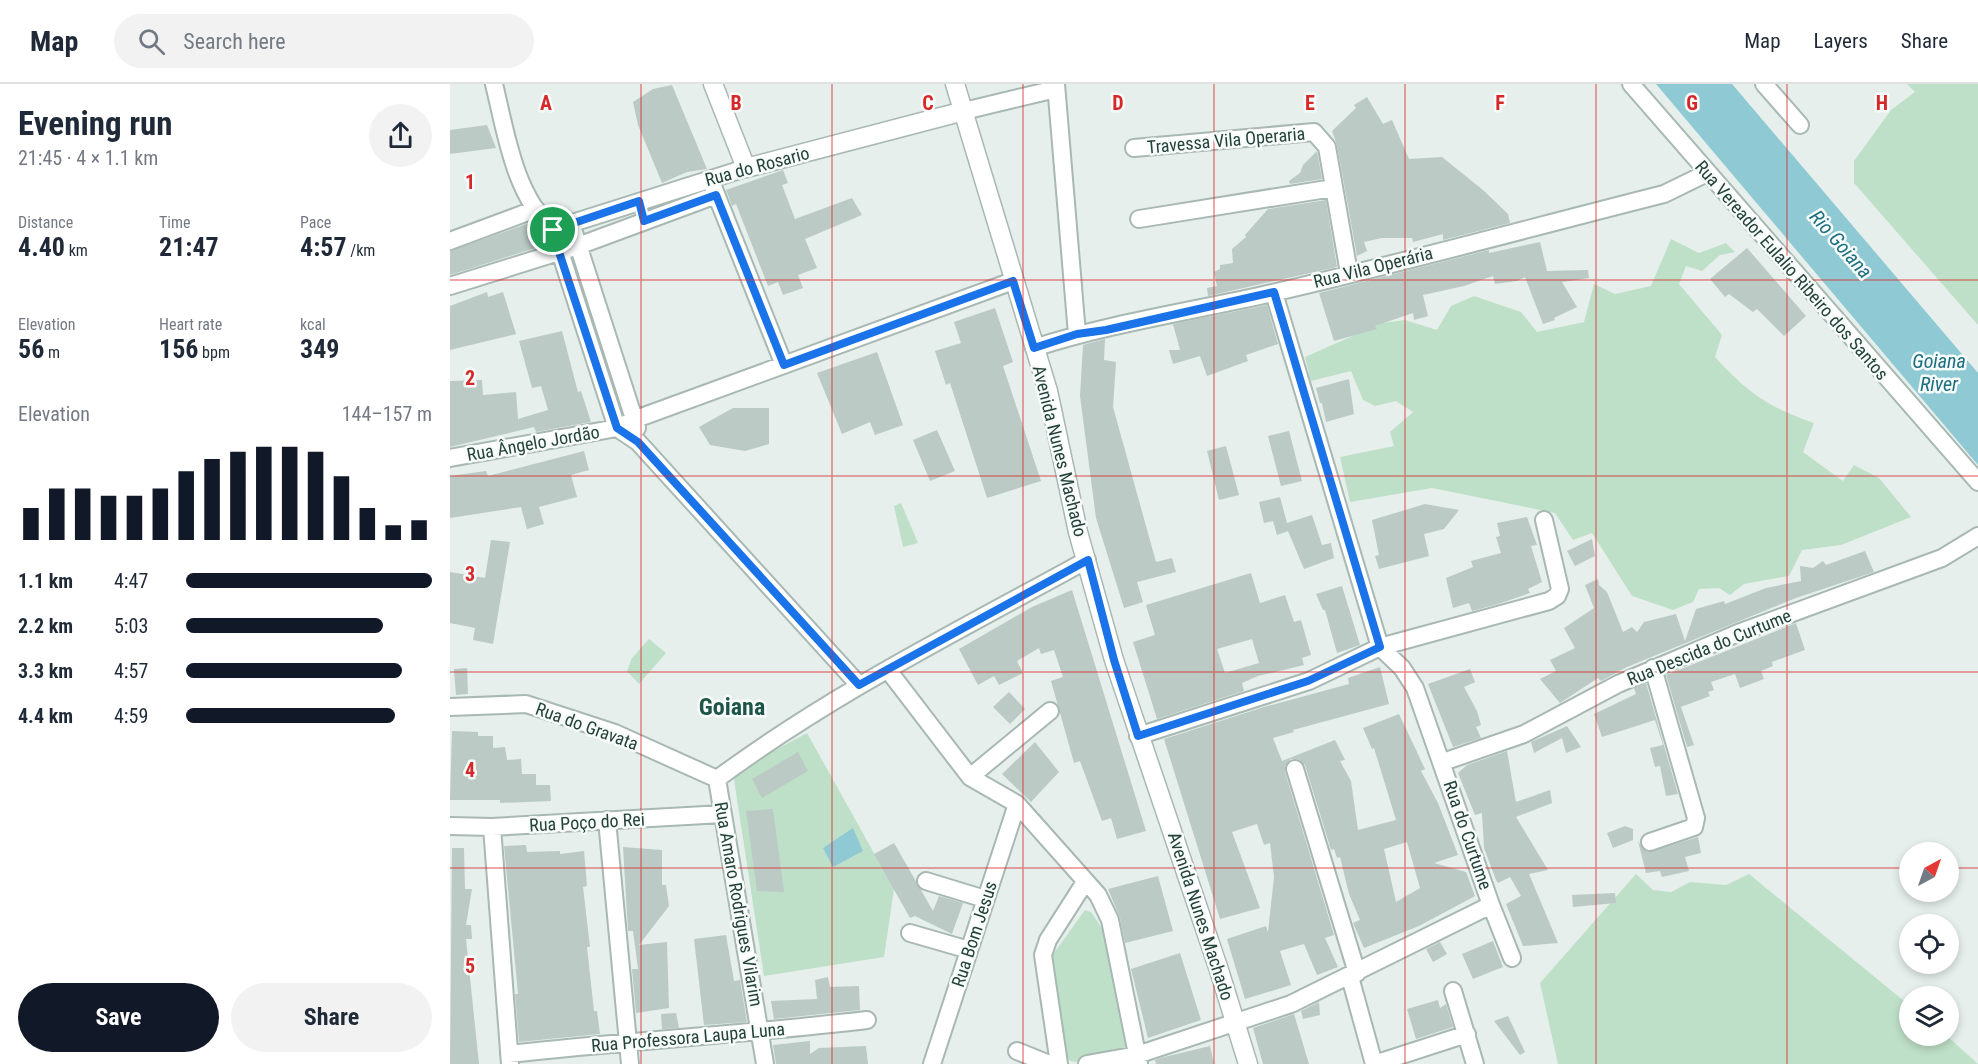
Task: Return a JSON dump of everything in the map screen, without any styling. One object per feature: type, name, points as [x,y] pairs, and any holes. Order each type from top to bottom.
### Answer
[{"type":"street","points":[[494,84],[516,170],[536,209],[553,230],[617,428],[638,442],[859,685]]},
{"type":"street","points":[[713,84],[746,168]]},
{"type":"street","name":"Avenida Nunes Machado","points":[[955,84],[1047,391],[1078,532],[1088,560],[1114,660],[1248,1064]]},
{"type":"street","name":"Rua Vereador Eulalio Ribeiro dos Santos","points":[[1631,84],[1978,482]]},
{"type":"street","points":[[1764,84],[1800,125]]},
{"type":"street","points":[[964,111],[1056,86],[1077,334]]},
{"type":"street","name":"Rua do Rosario","points":[[553,230],[710,178],[964,111]]},
{"type":"street","name":"Travessa Vila Operaria","points":[[1134,148],[1314,132],[1327,147],[1349,273]]},
{"type":"street","name":"Rua Vila Operária","points":[[1034,348],[1077,334],[1106,330],[1274,292],[1664,194],[1707,173]]},
{"type":"street","points":[[710,178],[784,365]]},
{"type":"street","points":[[1139,219],[1333,188]]},
{"type":"street","name":"Rua do Rosario","points":[[450,286],[578,246],[716,195]]},
{"type":"street","points":[[639,201],[644,221]]},
{"type":"street","points":[[450,241],[536,209]]},
{"type":"street","points":[[572,224],[636,419],[638,442]]},
{"type":"street","name":"Rua Ângelo Jordão","points":[[450,458],[617,428],[636,419],[1013,281]]},
{"type":"street","points":[[1274,292],[1380,647]]},
{"type":"street","points":[[579,308],[597,301]]},
{"type":"street","points":[[1138,736],[1308,681],[1380,647],[1549,601],[1557,596],[1560,589],[1544,520]]},
{"type":"street","name":"Rua Descida do Curtume","points":[[1443,762],[1524,734],[1653,668],[1738,633],[1942,558],[1978,536]]},
{"type":"street","points":[[717,779],[764,744],[859,685],[1088,560]]},
{"type":"street","name":"Rua do Curtume","points":[[1087,1064],[1138,1060],[1291,1004],[1354,975],[1491,905],[1443,762],[1415,688],[1402,668],[1380,647]]},
{"type":"street","points":[[1650,842],[1694,827],[1696,818],[1653,668]]},
{"type":"street","points":[[888,670],[970,777],[1017,804],[1098,896],[1110,920],[1138,1060]]},
{"type":"street","name":"Rua do Gravata","points":[[450,706],[526,704],[615,734],[717,779]]},
{"type":"street","points":[[970,777],[1050,711]]},
{"type":"street","points":[[1294,769],[1354,975],[1374,1064],[1467,1034]]},
{"type":"street","name":"Rua Amaro Rodrigues Vilarim","points":[[717,779],[765,1064]]},
{"type":"street","name":"Rua Bom Jesus","points":[[932,1064],[1017,804]]},
{"type":"street","name":"Rua Poço do Rei","points":[[450,826],[492,827],[723,814]]},
{"type":"street","points":[[607,820],[630,1064]]},
{"type":"street","points":[[492,827],[510,1059]]},
{"type":"street","points":[[926,880],[985,899]]},
{"type":"street","points":[[1059,1064],[1043,955],[1048,940],[1085,882]]},
{"type":"street","points":[[1491,905],[1512,958]]},
{"type":"street","points":[[910,933],[969,950]]},
{"type":"street","points":[[1453,992],[1475,1064]]},
{"type":"street","name":"Rua Professora Laupa Luna","points":[[510,1059],[627,1041],[761,1032],[867,1020]]},
{"type":"street","points":[[1017,1051],[1048,1064]]},
{"type":"green space","points":[[1907,84],[1978,84],[1978,325],[1854,183],[1854,161],[1891,110],[1915,92]]},
{"type":"green space","points":[[1671,239],[1699,253],[1726,243],[1735,252],[1720,255],[1702,271],[1686,266],[1679,284],[1722,335],[1715,357],[1760,398],[1814,423],[1803,452],[1843,481],[1854,465],[1879,478],[1911,517],[1841,545],[1802,550],[1789,576],[1744,584],[1730,595],[1719,588],[1699,589],[1693,602],[1673,610],[1632,596],[1592,533],[1573,540],[1555,513],[1432,488],[1350,502],[1340,457],[1394,446],[1390,432],[1413,412],[1396,401],[1375,406],[1363,400],[1351,371],[1311,381],[1305,357],[1382,323],[1405,320],[1437,330],[1451,306],[1474,296],[1521,312],[1537,332],[1584,322],[1594,284],[1615,294],[1651,286]]},
{"type":"green space","points":[[901,503],[918,543],[903,547],[894,506]]},
{"type":"green space","points":[[649,639],[666,653],[639,684],[627,671],[632,658]]},
{"type":"green space","points":[[807,733],[894,889],[884,957],[764,976],[733,773]]},
{"type":"green space","points":[[1636,874],[1653,890],[1671,892],[1690,882],[1726,885],[1749,874],[1899,997],[1899,1046],[1958,1046],[1978,1064],[1558,1064],[1540,983]]},
{"type":"green space","points":[[1085,910],[1091,912],[1104,931],[1126,1047],[1122,1052],[1074,1062],[1064,1058],[1049,960]]},
{"type":"water","name":"Goiana River","points":[[1656,84],[1732,84],[1978,373],[1978,465]]},
{"type":"water","points":[[853,828],[863,851],[833,867],[823,848]]},
{"type":"building","points":[[672,85],[707,169],[687,172],[662,183],[638,125],[633,102],[653,89]]},
{"type":"building","points":[[1367,97],[1383,124],[1392,120],[1409,159],[1442,157],[1483,190],[1508,214],[1510,223],[1443,240],[1443,234],[1413,242],[1412,238],[1382,238],[1364,242],[1367,251],[1357,256],[1337,145],[1332,131],[1356,108],[1354,105]]},
{"type":"building","points":[[487,125],[496,148],[450,154],[450,130]]},
{"type":"building","points":[[1317,151],[1322,179],[1290,184],[1289,181],[1300,173],[1303,165]]},
{"type":"building","points":[[783,170],[788,183],[782,185],[795,219],[852,198],[862,215],[805,239],[817,268],[798,275],[803,288],[783,295],[778,282],[768,286],[736,204],[732,206],[726,190]]},
{"type":"building","points":[[1326,200],[1337,267],[1208,296],[1207,288],[1217,286],[1214,272],[1220,269],[1220,265],[1233,263],[1232,249],[1246,237],[1245,235],[1268,209]]},
{"type":"building","points":[[532,222],[541,232],[545,245],[450,275],[450,251]]},
{"type":"building","points":[[1540,242],[1547,271],[1588,270],[1589,278],[1562,282],[1577,307],[1554,318],[1555,320],[1543,324],[1525,277],[1517,281],[1495,284],[1493,276],[1464,286],[1423,295],[1428,316],[1414,320],[1413,313],[1375,326],[1377,329],[1334,341],[1319,293],[1489,250],[1489,253]]},
{"type":"building","points":[[1747,248],[1806,316],[1784,336],[1757,309],[1753,312],[1729,294],[1725,297],[1710,279]]},
{"type":"building","points":[[487,292],[488,297],[503,292],[516,334],[450,350],[450,306]]},
{"type":"building","points":[[1267,305],[1278,344],[1246,355],[1248,361],[1207,376],[1200,356],[1173,364],[1169,350],[1180,350],[1173,324]]},
{"type":"building","points":[[995,308],[1013,362],[1003,366],[1041,481],[987,498],[950,383],[946,385],[935,351],[961,343],[954,322]]},
{"type":"building","points":[[562,331],[578,392],[581,391],[591,422],[536,432],[534,427],[450,447],[450,381],[482,380],[483,395],[516,392],[518,419],[548,410],[541,386],[532,388],[519,341]]},
{"type":"building","points":[[1105,339],[1104,360],[1116,362],[1113,407],[1156,562],[1172,558],[1176,572],[1137,582],[1143,602],[1124,608],[1096,518],[1080,396],[1083,345]]},
{"type":"building","points":[[877,352],[903,425],[875,435],[870,422],[842,434],[817,373]]},
{"type":"building","points":[[1349,379],[1354,414],[1326,422],[1316,388]]},
{"type":"building","points":[[733,408],[769,408],[769,444],[745,451],[710,445],[699,427]]},
{"type":"building","points":[[937,430],[955,471],[930,481],[913,440]]},
{"type":"building","points":[[1289,431],[1302,481],[1281,486],[1268,436]]},
{"type":"building","points":[[1226,446],[1239,495],[1219,500],[1207,451]]},
{"type":"building","points":[[584,451],[589,470],[571,475],[577,497],[539,507],[544,524],[527,529],[521,507],[450,518],[450,476],[486,471],[488,476]]},
{"type":"building","points":[[1280,497],[1287,523],[1312,515],[1322,545],[1331,543],[1334,558],[1304,569],[1288,531],[1277,535],[1273,521],[1264,523],[1259,502]]},
{"type":"building","points":[[1425,504],[1459,510],[1444,529],[1424,534],[1429,556],[1379,569],[1375,556],[1379,555],[1372,520]]},
{"type":"building","points":[[1527,517],[1537,545],[1531,546],[1542,582],[1528,589],[1530,593],[1498,604],[1472,611],[1469,603],[1453,608],[1446,578],[1473,567],[1471,561],[1501,553],[1496,537],[1500,536],[1497,523]]},
{"type":"building","points":[[1592,539],[1595,556],[1575,566],[1567,551]]},
{"type":"building","points":[[491,540],[510,542],[493,644],[473,640],[475,628],[450,623],[450,572],[485,578]]},
{"type":"building","points":[[1865,551],[1874,572],[1796,598],[1627,667],[1601,681],[1598,678],[1560,703],[1540,679],[1556,671],[1550,660],[1575,648],[1564,628],[1594,608],[1585,585],[1598,579],[1599,585],[1607,592],[1623,632],[1632,627],[1637,632],[1644,622],[1676,614],[1685,641],[1696,609],[1724,601],[1725,604],[1766,588],[1801,581],[1800,566],[1813,568],[1823,561],[1826,565]]},
{"type":"building","points":[[1251,573],[1260,603],[1285,595],[1294,622],[1301,620],[1311,655],[1302,658],[1304,665],[1258,676],[1242,683],[1244,691],[1157,719],[1133,642],[1155,635],[1146,605]],"holes":[[[1252,639],[1259,663],[1225,673],[1217,649]]]},
{"type":"building","points":[[1342,586],[1360,645],[1337,653],[1325,610],[1316,594]]},
{"type":"building","points":[[1072,590],[1146,831],[1117,839],[1111,818],[1102,821],[1080,761],[1074,763],[1051,681],[1063,677],[1054,650],[1041,654],[1039,648],[1017,661],[1023,673],[999,685],[994,676],[978,685],[959,649],[1032,607]]},
{"type":"building","points":[[1796,623],[1805,650],[1772,662],[1773,666],[1761,671],[1764,679],[1740,688],[1735,674],[1711,682],[1714,690],[1708,692],[1710,696],[1681,707],[1694,745],[1687,747],[1666,675]]},
{"type":"building","points":[[1380,667],[1389,704],[1293,730],[1294,732],[1273,738],[1282,761],[1335,740],[1345,760],[1340,761],[1351,781],[1358,830],[1396,820],[1374,748],[1372,749],[1363,728],[1399,714],[1425,769],[1421,771],[1438,803],[1458,855],[1434,863],[1466,872],[1475,896],[1419,926],[1364,948],[1353,923],[1360,920],[1349,894],[1340,857],[1337,858],[1334,849],[1331,850],[1305,765],[1298,759],[1291,759],[1285,766],[1285,772],[1334,935],[1325,938],[1338,967],[1317,975],[1304,944],[1280,951],[1291,985],[1245,999],[1227,939],[1266,926],[1268,932],[1274,877],[1270,843],[1264,845],[1257,824],[1232,832],[1260,908],[1220,919],[1164,739],[1264,707],[1349,684],[1348,678]],"holes":[[[1407,842],[1420,888],[1396,902],[1384,849]]]},
{"type":"building","points":[[467,668],[468,694],[456,695],[454,669]]},
{"type":"building","points":[[1470,669],[1475,682],[1464,687],[1477,711],[1481,725],[1476,727],[1481,738],[1453,747],[1428,684]]},
{"type":"building","points":[[1646,683],[1678,794],[1666,796],[1660,766],[1655,767],[1650,748],[1663,745],[1655,720],[1602,737],[1594,714],[1636,694],[1634,688]]},
{"type":"building","points":[[1009,692],[1025,709],[1010,724],[993,707]]},
{"type":"building","points":[[1567,726],[1581,747],[1566,753],[1562,738],[1534,753],[1531,742]]},
{"type":"building","points":[[452,731],[478,732],[478,736],[493,736],[493,748],[505,747],[507,760],[521,759],[522,774],[536,774],[536,785],[550,785],[551,801],[500,803],[500,800],[450,800]]},
{"type":"building","points":[[1035,742],[1059,772],[1031,802],[1002,774]]},
{"type":"building","points":[[1507,751],[1516,802],[1550,790],[1552,803],[1516,817],[1548,870],[1529,874],[1558,943],[1523,946],[1506,904],[1521,896],[1510,877],[1498,883],[1496,880],[1484,848],[1482,813],[1475,815],[1458,773],[1467,765]]},
{"type":"building","points":[[798,752],[808,771],[762,798],[752,779]]},
{"type":"building","points":[[773,809],[784,892],[757,891],[746,811]]},
{"type":"building","points":[[1625,826],[1633,829],[1633,840],[1613,848],[1607,833]]},
{"type":"building","points":[[1698,837],[1701,853],[1685,857],[1689,871],[1662,877],[1660,871],[1646,873],[1638,841],[1643,849],[1649,852]]},
{"type":"building","points":[[894,843],[933,911],[939,896],[963,903],[952,934],[915,916],[910,918],[874,854]]},
{"type":"building","points":[[526,845],[527,852],[560,851],[560,854],[584,851],[587,886],[583,887],[590,947],[587,947],[594,1011],[597,1011],[600,1034],[519,1042],[515,994],[518,994],[504,846]]},
{"type":"building","points":[[623,847],[662,850],[662,885],[666,885],[669,906],[639,945],[667,942],[669,1008],[636,1013],[632,969],[638,969],[633,931],[628,931]]},
{"type":"building","points":[[452,848],[464,848],[465,889],[472,889],[466,925],[471,925],[472,939],[466,939],[479,1064],[450,1064]]},
{"type":"building","points":[[1158,876],[1173,931],[1125,943],[1120,918],[1108,889]]},
{"type":"building","points":[[1615,893],[1616,903],[1573,907],[1572,895]]},
{"type":"building","points":[[726,935],[734,981],[740,980],[747,1022],[704,1025],[694,939]]},
{"type":"building","points":[[1493,941],[1503,967],[1473,979],[1462,954]]},
{"type":"building","points":[[1440,942],[1447,954],[1433,962],[1426,949]]},
{"type":"building","points":[[1180,953],[1201,1020],[1148,1038],[1131,969]]},
{"type":"building","points":[[828,977],[830,987],[859,986],[860,1010],[774,1019],[771,1001],[817,999],[815,980]]},
{"type":"building","points":[[1438,1000],[1440,1008],[1446,1004],[1453,1027],[1416,1039],[1407,1009]]},
{"type":"building","points":[[1319,1002],[1320,1015],[1303,1019],[1301,1011]]},
{"type":"building","points":[[676,1013],[679,1028],[662,1029],[661,1014]]},
{"type":"building","points":[[1294,1014],[1309,1064],[1263,1064],[1253,1028]]},
{"type":"building","points":[[1508,1016],[1525,1052],[1520,1055],[1494,1021]]},
{"type":"building","points":[[810,1041],[810,1054],[819,1048],[866,1046],[868,1064],[776,1064],[773,1045]]},
{"type":"building","points":[[1210,1046],[1214,1064],[1156,1064],[1155,1060],[1164,1057]]},
{"type":"district","name":"Goiana","points":[[732,707]]},
{"type":"route","points":[[716,195],[784,365],[1013,281],[1034,348],[1077,334],[1106,330],[1274,292],[1380,647],[1308,681],[1138,736],[1114,660],[1088,560],[859,685],[638,442],[617,428],[553,230],[639,201],[644,221],[716,195]]},
{"type":"water label","name":"Rio Goiana","points":[[1841,244]]}]
